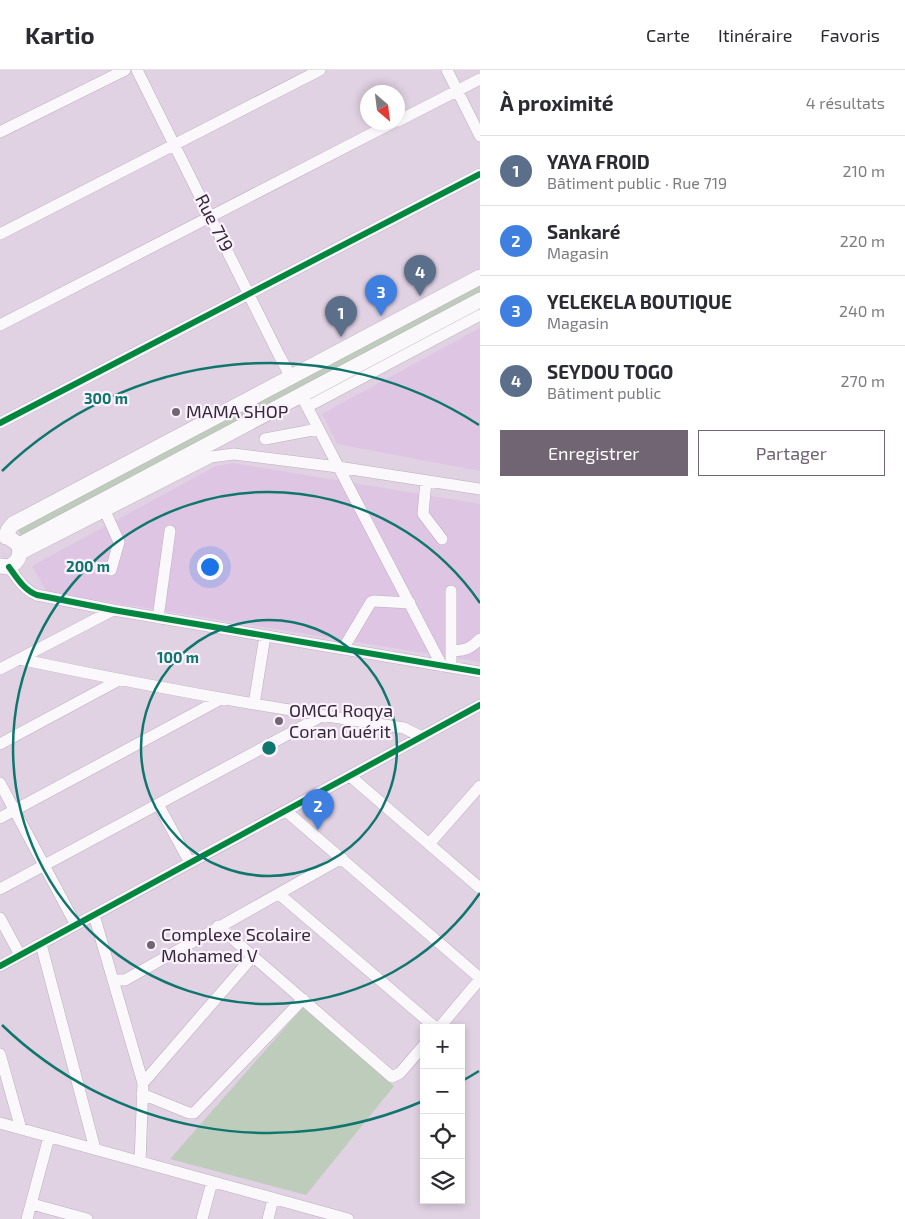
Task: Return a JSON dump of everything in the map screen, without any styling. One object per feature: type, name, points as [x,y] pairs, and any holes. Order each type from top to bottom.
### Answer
[{"type":"main road","points":[[3,569],[17,562],[8,530],[12,524],[480,277]]},
{"type":"main road","points":[[11,544],[304,401],[480,300]]},
{"type":"street","points":[[0,132],[125,70]]},
{"type":"street","name":"Rue 719","points":[[137,70],[291,377]]},
{"type":"street","points":[[0,234],[320,70]]},
{"type":"street","points":[[447,70],[480,136]]},
{"type":"street","points":[[405,117],[480,79]]},
{"type":"street","points":[[0,325],[380,130]]},
{"type":"street","points":[[0,424],[480,174]]},
{"type":"street","points":[[447,666],[410,603],[304,401],[480,315]]},
{"type":"street","points":[[264,439],[318,429]]},
{"type":"street","points":[[11,544],[105,511],[211,457],[234,454],[338,467],[480,489]]},
{"type":"street","points":[[426,481],[423,514],[442,539]]},
{"type":"street","points":[[105,511],[119,542],[111,570]]},
{"type":"street","points":[[158,618],[170,531]]},
{"type":"street","points":[[3,569],[30,592],[113,610],[480,672]]},
{"type":"street","points":[[447,666],[452,650],[451,591]]},
{"type":"street","points":[[343,649],[371,602],[410,603]]},
{"type":"street","points":[[0,669],[113,610]]},
{"type":"street","points":[[254,704],[265,636]]},
{"type":"street","points":[[452,650],[464,650],[474,646],[480,640]]},
{"type":"street","points":[[19,659],[222,699],[404,728],[422,737]]},
{"type":"street","points":[[0,744],[119,680]]},
{"type":"street","points":[[0,818],[222,699]]},
{"type":"street","points":[[0,966],[480,705]]},
{"type":"street","points":[[0,889],[322,716]]},
{"type":"street","points":[[350,776],[480,888]]},
{"type":"street","points":[[0,783],[76,925]]},
{"type":"street","points":[[429,844],[480,786]]},
{"type":"street","points":[[158,804],[190,863]]},
{"type":"street","points":[[286,811],[480,979],[441,1024]]},
{"type":"street","points":[[114,980],[125,980],[342,858]]},
{"type":"street","points":[[279,894],[432,1024]]},
{"type":"street","points":[[94,915],[114,980],[143,1089],[140,1162]]},
{"type":"street","points":[[0,918],[20,955]]},
{"type":"street","points":[[218,926],[392,1077],[400,1073],[420,1050]]},
{"type":"street","points":[[41,944],[95,1149]]},
{"type":"street","points":[[143,1089],[253,956]]},
{"type":"street","points":[[143,1089],[189,1113],[194,1113],[303,999]]},
{"type":"street","points":[[0,1054],[21,1129]]},
{"type":"street","points":[[0,1123],[348,1219]]},
{"type":"street","points":[[27,1219],[49,1137]]},
{"type":"street","points":[[202,1219],[212,1182]]},
{"type":"street","points":[[268,1219],[274,1199]]},
{"type":"street","points":[[32,1204],[87,1219]]},
{"type":"shaded area","points":[[480,328],[480,471],[337,444],[322,414]]},
{"type":"shaded area","points":[[233,463],[480,504],[480,662],[47,592],[32,566],[216,466]]},
{"type":"green space","points":[[480,281],[480,296],[23,539],[16,526]]},
{"type":"green space","points":[[304,1006],[394,1086],[306,1195],[170,1159]]},
{"type":"cycle path","points":[[0,423],[480,174]]},
{"type":"cycle path","points":[[9,567],[25,587],[37,595],[113,610],[480,672]]},
{"type":"cycle path","points":[[0,966],[480,705]]},
{"type":"place","name":"SEYDOU TOGO","points":[[420,296]]},
{"type":"place","name":"YELEKELA BOUTIQUE","points":[[381,316]]},
{"type":"place","name":"YAYA FROID","points":[[341,337]]},
{"type":"place","name":"MAMA SHOP","points":[[176,412]]},
{"type":"place","name":"OMCG Roqya Coran Guérit","points":[[279,721]]},
{"type":"place","name":"Sankaré","points":[[318,830]]},
{"type":"place","name":"Complexe Scolaire Mohamed V","points":[[151,945]]}]
